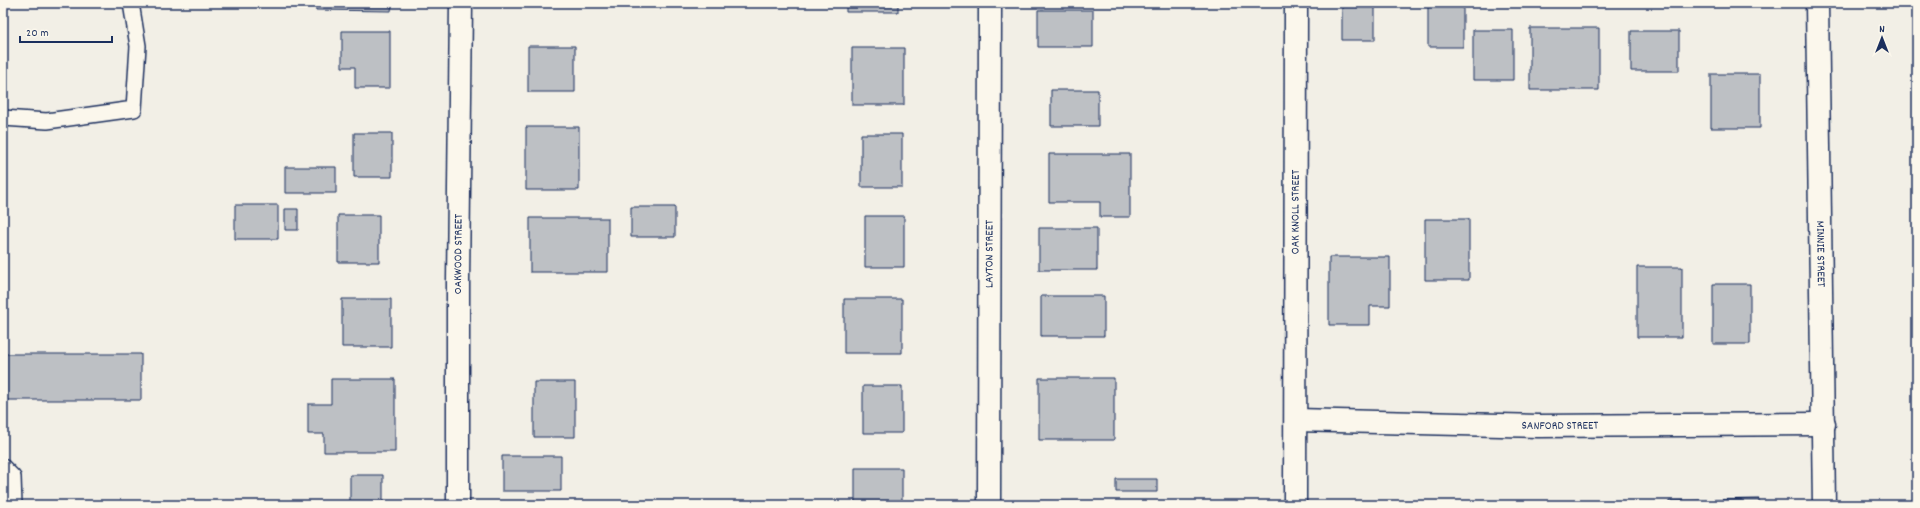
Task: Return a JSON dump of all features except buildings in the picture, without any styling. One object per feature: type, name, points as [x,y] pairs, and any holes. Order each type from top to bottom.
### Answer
[{"type":"street","name":"OAKWOOD STREET","points":[[458,505],[458,282],[461,3]]},
{"type":"street","name":"LAYTON STREET","points":[[989,505],[990,3]]},
{"type":"street","name":"OAK KNOLL STREET","points":[[1295,505],[1296,3]]},
{"type":"street","name":"MINNIE STREET","points":[[1817,3],[1824,505]]},
{"type":"street","name":"SANFORD STREET","points":[[1296,420],[1538,426],[1824,424]]},
{"type":"lane","points":[[3,118],[47,121],[134,109],[138,46],[131,3]]},
{"type":"lane","points":[[3,467],[13,477],[14,505]]}]
